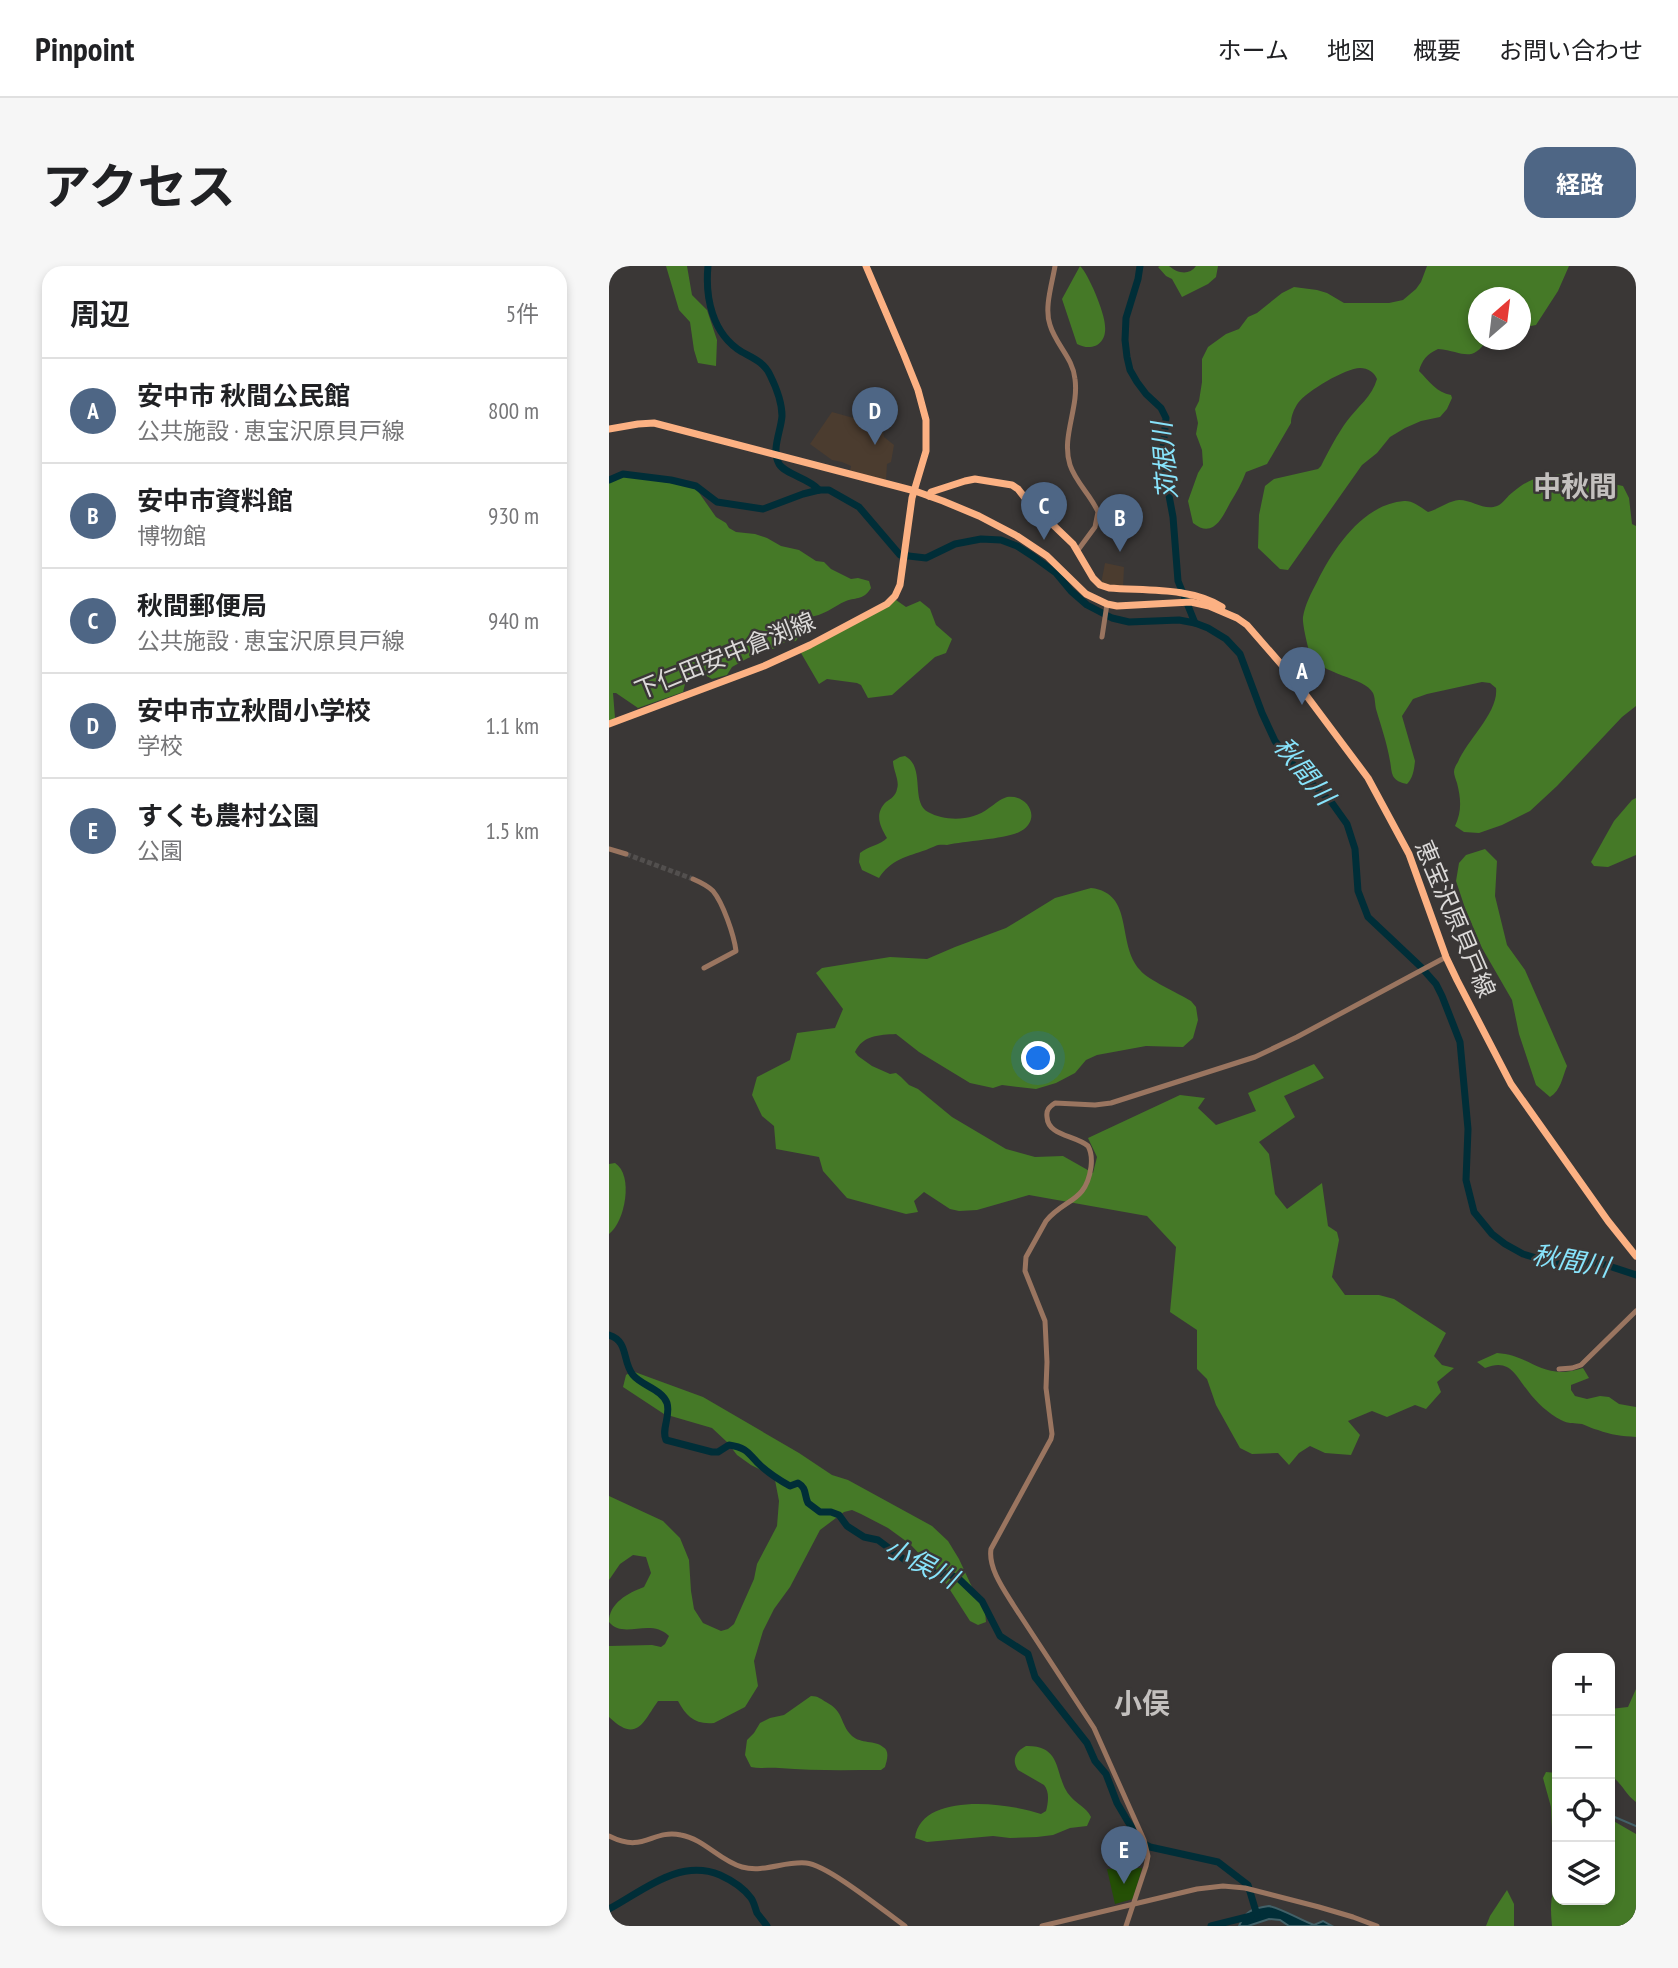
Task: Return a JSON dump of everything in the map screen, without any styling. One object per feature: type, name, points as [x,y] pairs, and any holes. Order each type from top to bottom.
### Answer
[{"type":"main road","points":[[866,266],[904,353],[926,420],[926,451],[915,491]]},
{"type":"main road","points":[[609,429],[654,423],[929,496],[979,516],[1017,536],[1047,556],[1086,594],[1106,607]]},
{"type":"main road","name":"恵宝沢原貝戸線","points":[[929,496],[931,492],[970,479],[1012,485],[1078,550],[1093,578],[1103,586],[1185,598]]},
{"type":"main road","name":"下仁田安中倉渕線","points":[[609,724],[764,666],[887,604],[898,591],[915,491]]},
{"type":"main road","name":"恵宝沢原貝戸線","points":[[1106,607],[1201,597],[1213,601],[1222,607],[1223,611],[1255,631],[1368,778],[1409,854],[1446,957],[1511,1084],[1636,1256]]},
{"type":"street","points":[[1055,266],[1049,325],[1071,363],[1076,380],[1067,441],[1069,460],[1074,475],[1098,512],[1095,527],[1078,550]]},
{"type":"street","points":[[1102,637],[1106,607]]},
{"type":"street","points":[[609,849],[627,854]]},
{"type":"street","points":[[693,879],[712,890],[718,899],[736,951],[704,968]]},
{"type":"street","points":[[1126,1926],[1146,1866],[1144,1840],[1094,1728],[1014,1606],[990,1558],[991,1549],[1052,1434],[1046,1388],[1045,1321],[1025,1271],[1025,1262],[1047,1221],[1081,1194],[1089,1177],[1091,1152],[1088,1146],[1079,1139],[1052,1130],[1047,1111],[1055,1103],[1111,1103],[1255,1057],[1446,957]]},
{"type":"street","points":[[1559,1369],[1581,1364],[1636,1311]]},
{"type":"street","points":[[609,1836],[620,1841],[637,1843],[661,1835],[678,1834],[694,1840],[736,1865],[752,1869],[795,1863],[814,1864],[905,1926]]},
{"type":"street","points":[[1042,1926],[1223,1886],[1253,1890],[1377,1926]]},
{"type":"shaded area","points":[[832,412],[882,426],[884,437],[894,445],[891,462],[887,464],[886,480],[850,471],[851,466],[832,460],[810,444]]},
{"type":"shaded area","points":[[1105,563],[1124,567],[1123,588],[1101,584]]},
{"type":"green space","points":[[666,266],[687,266],[692,295],[707,310],[717,340],[716,366],[698,363],[690,322],[679,310]]},
{"type":"green space","points":[[1080,266],[1099,303],[1104,320],[1104,338],[1093,347],[1077,344],[1062,299]]},
{"type":"green space","points":[[1169,266],[1183,272],[1196,266],[1218,266],[1216,277],[1208,284],[1182,297],[1172,279],[1166,276],[1158,267]]},
{"type":"green space","points":[[1427,266],[1569,266],[1558,291],[1536,325],[1531,326],[1531,287],[1468,287],[1468,350],[1478,350],[1466,354],[1438,349],[1425,358],[1419,371],[1437,389],[1451,395],[1447,409],[1440,417],[1421,421],[1390,437],[1377,453],[1362,465],[1288,570],[1280,569],[1258,548],[1259,515],[1265,486],[1274,479],[1321,466],[1344,426],[1375,385],[1377,379],[1368,370],[1360,368],[1346,372],[1327,381],[1303,398],[1295,408],[1291,423],[1267,464],[1246,472],[1216,525],[1206,529],[1193,523],[1188,501],[1203,465],[1202,450],[1196,434],[1198,423],[1195,409],[1202,382],[1202,359],[1208,347],[1226,334],[1239,329],[1248,317],[1294,287],[1327,293],[1344,303],[1389,303],[1403,300],[1421,282]]},
{"type":"green space","points":[[1564,474],[1623,486],[1629,498],[1632,524],[1636,526],[1636,706],[1530,811],[1479,833],[1464,832],[1455,826],[1460,805],[1454,769],[1493,707],[1496,688],[1490,683],[1482,682],[1413,699],[1402,716],[1415,761],[1414,768],[1407,784],[1401,782],[1392,774],[1373,693],[1361,683],[1315,661],[1307,641],[1304,613],[1310,595],[1332,556],[1351,530],[1375,510],[1404,501],[1414,503],[1428,512],[1459,500],[1492,507],[1499,505],[1531,480]]},
{"type":"green space","points":[[625,476],[695,487],[716,517],[729,528],[799,550],[851,579],[869,581],[871,588],[863,596],[808,617],[796,641],[785,642],[748,658],[732,667],[727,675],[712,679],[696,670],[686,680],[683,692],[638,708],[613,693],[615,718],[609,721],[609,483]]},
{"type":"green space","points":[[896,600],[906,607],[920,601],[930,609],[936,625],[952,639],[946,653],[935,657],[892,695],[868,698],[857,683],[827,679],[819,684],[801,653]]},
{"type":"green space","points":[[905,756],[915,768],[920,801],[928,812],[951,819],[967,818],[983,812],[1004,798],[1014,797],[1021,799],[1030,808],[1031,820],[1015,834],[938,845],[906,857],[888,867],[879,878],[862,870],[860,853],[887,838],[880,824],[880,811],[896,791],[898,783],[893,761]]},
{"type":"green space","points":[[1636,798],[1636,855],[1608,867],[1594,866],[1591,862],[1614,821]]},
{"type":"green space","points":[[1485,849],[1497,861],[1495,896],[1507,945],[1525,970],[1567,1066],[1559,1087],[1550,1097],[1536,1085],[1519,1034],[1512,1000],[1482,948],[1456,881],[1459,863],[1466,855]]},
{"type":"green space","points":[[1091,888],[1105,892],[1114,899],[1120,909],[1128,947],[1140,970],[1191,1001],[1196,1007],[1198,1020],[1193,1038],[1183,1047],[1146,1046],[1097,1055],[1086,1060],[1075,1073],[1036,1089],[1002,1085],[993,1088],[970,1083],[919,1052],[896,1034],[867,1039],[855,1052],[872,1066],[890,1074],[896,1073],[952,1117],[1006,1149],[1035,1157],[1063,1156],[1093,1173],[1097,1157],[1088,1138],[1180,1095],[1205,1098],[1198,1108],[1216,1125],[1256,1111],[1248,1093],[1314,1064],[1324,1078],[1284,1096],[1295,1117],[1259,1142],[1269,1154],[1275,1194],[1287,1209],[1322,1183],[1328,1226],[1337,1232],[1339,1240],[1332,1277],[1345,1295],[1379,1295],[1394,1299],[1446,1333],[1434,1356],[1442,1365],[1454,1368],[1437,1382],[1441,1392],[1426,1409],[1415,1405],[1387,1417],[1372,1411],[1348,1421],[1360,1435],[1351,1455],[1325,1453],[1310,1446],[1299,1453],[1289,1465],[1278,1453],[1252,1454],[1240,1448],[1216,1405],[1207,1379],[1197,1369],[1197,1330],[1170,1312],[1176,1247],[1147,1216],[1029,1195],[977,1210],[959,1211],[950,1209],[924,1192],[914,1201],[918,1212],[906,1214],[847,1198],[823,1171],[819,1157],[776,1149],[774,1126],[762,1116],[752,1095],[757,1077],[790,1060],[797,1033],[835,1028],[843,1009],[816,973],[822,968],[890,957],[927,959],[1006,928],[1055,898]]},
{"type":"green space","points":[[615,1163],[621,1169],[626,1188],[619,1220],[609,1234],[609,1164]]},
{"type":"green space","points":[[1497,1353],[1557,1372],[1583,1368],[1589,1378],[1571,1385],[1575,1396],[1587,1399],[1609,1397],[1619,1404],[1636,1407],[1636,1437],[1607,1433],[1556,1417],[1535,1399],[1511,1370],[1500,1365],[1485,1368],[1477,1362]]},
{"type":"green space","points":[[632,1371],[703,1397],[832,1475],[848,1480],[932,1526],[948,1541],[959,1559],[985,1611],[986,1622],[978,1625],[970,1621],[943,1579],[910,1544],[888,1528],[861,1514],[852,1510],[844,1512],[820,1530],[790,1587],[774,1609],[763,1631],[754,1661],[758,1686],[745,1707],[714,1723],[701,1723],[684,1711],[678,1701],[658,1701],[638,1727],[626,1729],[619,1725],[609,1717],[609,1646],[661,1647],[669,1636],[654,1628],[622,1629],[609,1622],[616,1604],[644,1587],[651,1573],[646,1557],[633,1555],[620,1564],[609,1580],[609,1496],[663,1521],[680,1538],[689,1560],[694,1609],[703,1623],[721,1631],[734,1624],[754,1579],[757,1564],[777,1526],[779,1501],[775,1480],[771,1475],[737,1455],[712,1428],[664,1414],[623,1387],[626,1375]]},
{"type":"green space","points":[[1636,1689],[1636,1802],[1615,1779],[1615,1708],[1628,1707]]},
{"type":"green space","points":[[811,1696],[832,1706],[852,1736],[885,1749],[885,1767],[881,1770],[805,1770],[751,1767],[745,1755],[747,1740],[760,1723],[784,1715]]},
{"type":"green space","points":[[1026,1746],[1038,1747],[1053,1757],[1065,1789],[1091,1817],[1087,1826],[1037,1837],[993,1836],[927,1842],[915,1838],[921,1823],[933,1813],[949,1807],[989,1804],[1041,1814],[1046,1811],[1046,1788],[1018,1770],[1015,1763],[1016,1756]]},
{"type":"green space","points":[[1546,1772],[1552,1773],[1552,1829],[1551,1807],[1543,1778]]},
{"type":"green space","points":[[1615,1822],[1636,1834],[1636,1926],[1552,1926],[1551,1910],[1552,1899],[1552,1905],[1615,1905]]},
{"type":"green space","points":[[1142,1868],[1133,1899],[1115,1904],[1107,1869]]},
{"type":"green space","points":[[1507,1890],[1514,1904],[1514,1926],[1486,1926],[1490,1916]]},
{"type":"water","points":[[1269,1906],[1314,1925],[1323,1921],[1332,1926],[1289,1926],[1280,1920],[1269,1919],[1239,1926],[1250,1911]]},
{"type":"waterway","points":[[708,266],[708,290],[717,325],[732,344],[765,367],[776,390],[782,416],[776,447],[779,464],[819,490]]},
{"type":"waterway","name":"苅根川","points":[[1140,266],[1126,318],[1127,357],[1137,382],[1161,408],[1166,418],[1162,458],[1173,517],[1178,581],[1195,623]]},
{"type":"waterway","name":"秋間川","points":[[609,480],[623,474],[671,480],[696,486],[717,502],[763,509],[803,494],[829,490],[859,507],[900,555],[926,558],[955,544],[981,539],[1001,540],[1034,557],[1056,573],[1087,605],[1112,618],[1129,622],[1179,620],[1208,628],[1226,639],[1240,654],[1275,741],[1295,767],[1332,803],[1347,824],[1355,849],[1358,891],[1368,917],[1421,967],[1436,984],[1442,996],[1460,1042],[1468,1129],[1466,1180],[1474,1212],[1492,1234],[1523,1254],[1557,1264],[1603,1264],[1636,1275]]},
{"type":"waterway","name":"小俣川","points":[[609,1335],[620,1342],[633,1375],[656,1391],[667,1403],[666,1440],[712,1452],[718,1452],[729,1445],[741,1448],[783,1482],[790,1486],[798,1483],[801,1485],[808,1503],[820,1512],[839,1515],[847,1526],[864,1537],[878,1540],[905,1560],[919,1563],[935,1573],[958,1578],[982,1601],[1000,1636],[1028,1654],[1035,1677],[1087,1743],[1095,1761],[1106,1774],[1117,1803],[1142,1843],[1218,1862],[1248,1885],[1257,1915]]},
{"type":"waterway","points":[[1615,1817],[1636,1826]]},
{"type":"waterway","points":[[609,1909],[662,1879],[690,1871],[705,1871],[720,1875],[744,1890],[767,1926]]},
{"type":"waterway","points":[[1211,1926],[1251,1916]]},
{"type":"tunnel","points":[[626,854],[693,879]]},
{"type":"place","name":"安中市立秋間小学校","points":[[875,445]]},
{"type":"place","name":"秋間郵便局","points":[[1044,540]]},
{"type":"place","name":"安中市資料館","points":[[1120,552]]},
{"type":"place","name":"安中市 秋間公民館","points":[[1302,705]]},
{"type":"place","name":"すくも農村公園","points":[[1124,1884]]},
{"type":"district","name":"中秋間","points":[[1575,486]]},
{"type":"district","name":"小俣","points":[[1142,1703]]}]
